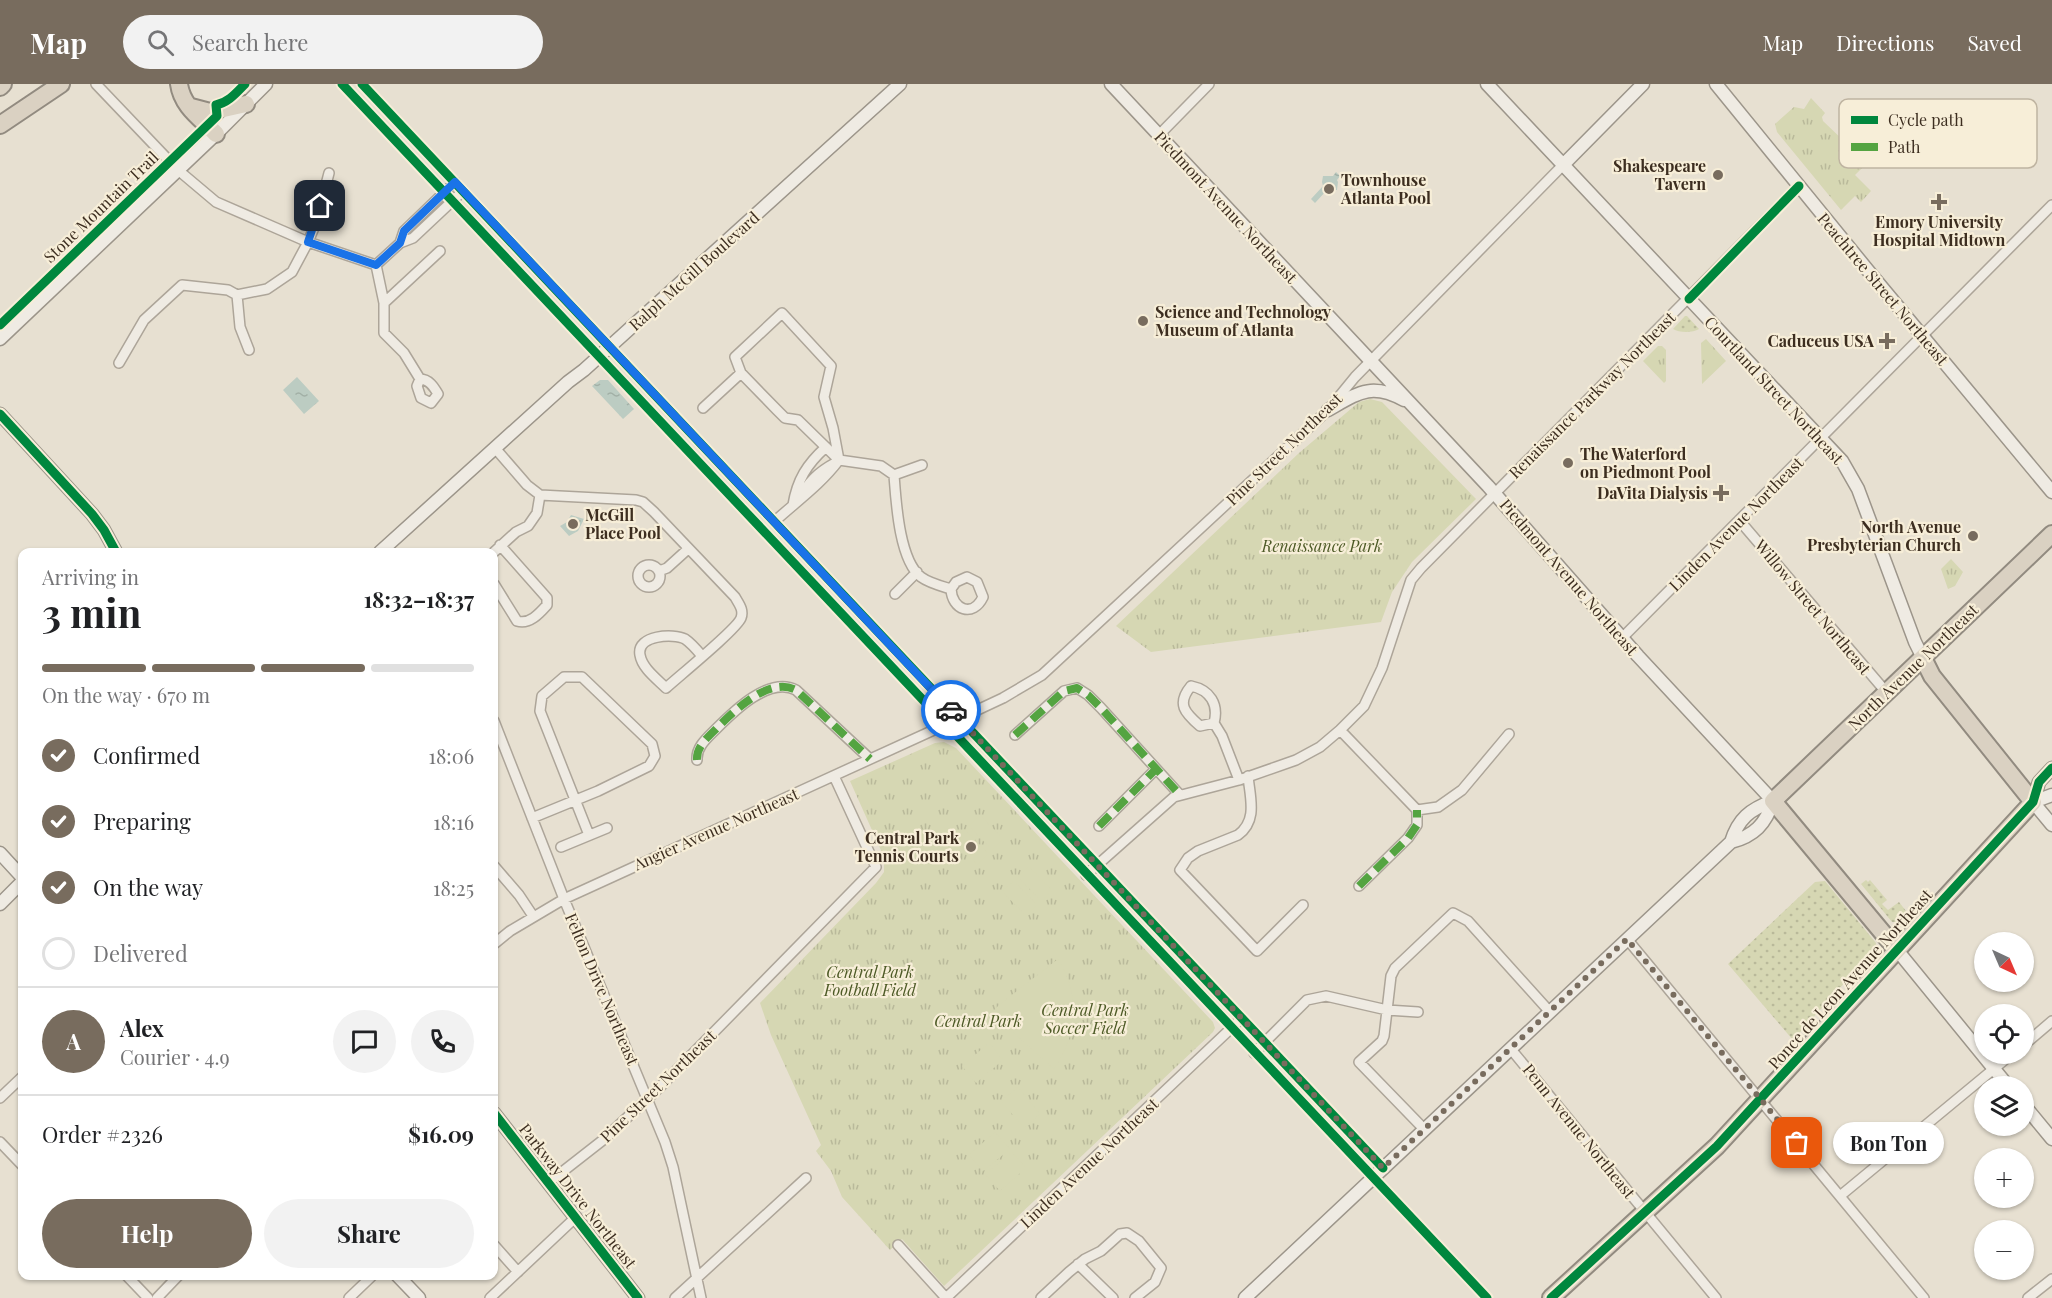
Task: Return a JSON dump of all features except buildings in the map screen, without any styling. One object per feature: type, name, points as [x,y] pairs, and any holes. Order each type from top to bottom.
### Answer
[{"type":"highway","points":[[0,125],[61,84]]},
{"type":"highway","points":[[179,84],[181,95],[188,107],[216,134]]},
{"type":"highway","points":[[188,107],[210,112],[248,103]]},
{"type":"highway","name":"North Avenue Northeast","points":[[1773,801],[2052,534]]},
{"type":"highway","points":[[1923,658],[1932,676],[2033,802]]},
{"type":"highway","name":"Piedmont Avenue Northeast","points":[[1773,801],[1897,950]]},
{"type":"highway","name":"Ponce de Leon Avenue Northeast","points":[[1551,1298],[1717,1146],[2033,802]]},
{"type":"main road","points":[[0,339],[266,84]]},
{"type":"main road","points":[[248,103],[276,84]]},
{"type":"main road","name":"Ralph McGill Boulevard","points":[[385,548],[900,84]]},
{"type":"main road","name":"Piedmont Avenue Northeast","points":[[1111,84],[1411,403],[1622,638],[1773,801]]},
{"type":"main road","name":"Courtland Street Northeast","points":[[1486,84],[1842,461],[1858,489],[1923,658]]},
{"type":"main road","name":"Pine Street Northeast","points":[[1563,165],[1643,84]]},
{"type":"main road","name":"Peachtree Street Northeast","points":[[1716,84],[2052,492]]},
{"type":"main road","points":[[1328,410],[1358,393],[1370,390],[1386,391],[1411,403]]},
{"type":"main road","points":[[0,414],[92,514],[114,548]]},
{"type":"main road","name":"Ponce de Leon Avenue Northeast","points":[[2033,802],[2039,782],[2052,768]]},
{"type":"main road","name":"Ponce de Leon Avenue Northeast","points":[[2033,802],[2052,795]]},
{"type":"main road","name":"North Avenue Northeast","points":[[1245,1298],[1731,842],[1747,837],[1761,824],[1768,817],[1773,801]]},
{"type":"main road","points":[[2033,802],[2052,825]]},
{"type":"main road","points":[[0,853],[18,873]]},
{"type":"main road","points":[[0,904],[18,886]]},
{"type":"main road","name":"Piedmont Avenue Northeast","points":[[1897,950],[2000,1076]]},
{"type":"main road","points":[[2034,1117],[2052,1139]]},
{"type":"main road","name":"Parkway Drive Northeast","points":[[498,1118],[638,1298]]},
{"type":"main road","points":[[402,1280],[418,1298]]},
{"type":"street","points":[[96,84],[178,170],[216,202],[308,242],[376,265]]},
{"type":"street","points":[[342,84],[1487,1298]]},
{"type":"street","points":[[362,84],[1383,1168]]},
{"type":"street","points":[[1159,135],[1209,84]]},
{"type":"street","name":"Pine Street Northeast","points":[[945,725],[1003,698],[1042,675],[1328,410],[1371,361],[1563,165]]},
{"type":"street","points":[[119,363],[144,320],[182,285],[228,290],[237,295],[267,289],[292,272],[316,223],[328,173]]},
{"type":"street","points":[[400,243],[404,231],[455,182]]},
{"type":"street","name":"Renaissance Parkway Northeast","points":[[1086,875],[1174,797],[1243,778],[1296,760],[1320,747],[1340,730],[1364,706],[1382,668],[1411,580],[1421,568],[1799,186]]},
{"type":"street","points":[[376,265],[400,243],[413,238],[463,191]]},
{"type":"street","name":"Linden Avenue Northeast","points":[[1622,638],[2052,205]]},
{"type":"street","points":[[384,303],[440,251]]},
{"type":"street","points":[[376,265],[384,303],[384,333],[404,353],[420,379]]},
{"type":"street","points":[[237,295],[240,327],[249,350]]},
{"type":"street","points":[[839,460],[824,397],[831,366],[782,313],[735,357],[741,373],[785,417],[798,420],[839,460],[881,466],[894,475]]},
{"type":"street","points":[[703,408],[741,373]]},
{"type":"street","points":[[796,502],[795,491],[803,471],[825,447]]},
{"type":"street","points":[[495,448],[527,485],[540,495],[636,500],[644,502],[654,512],[735,597],[742,609],[741,620],[702,656],[666,688],[640,658],[641,646],[651,638],[679,637],[686,640],[702,656]]},
{"type":"street","points":[[775,521],[839,460]]},
{"type":"street","points":[[894,475],[922,465]]},
{"type":"street","points":[[807,466],[819,478]]},
{"type":"street","points":[[894,475],[898,521],[908,559],[920,577],[951,589]]},
{"type":"street","points":[[498,548],[516,532],[528,526],[537,513],[540,495]]},
{"type":"street","name":"Willow Street Northeast","points":[[1739,520],[1887,693]]},
{"type":"street","points":[[659,571],[667,568],[688,549]]},
{"type":"street","points":[[498,550],[547,598],[547,605],[536,616],[521,623],[517,621],[498,590]]},
{"type":"street","points":[[895,594],[917,572]]},
{"type":"street","points":[[532,818],[575,801],[649,766],[655,756],[652,744],[582,677],[564,677],[542,696],[540,711],[575,801],[590,835]]},
{"type":"street","points":[[697,760],[697,753],[702,744],[742,704],[776,687],[790,686],[870,759]]},
{"type":"street","points":[[1214,723],[1200,726],[1183,708],[1183,695],[1191,686],[1203,689],[1212,700],[1217,713],[1214,723],[1243,778],[1252,816],[1244,831],[1198,851],[1188,858],[1180,870],[1257,951],[1303,904]]},
{"type":"street","points":[[1015,735],[1064,691],[1077,688],[1088,694],[1180,795]]},
{"type":"street","name":"Angier Avenue Northeast","points":[[498,941],[533,916],[564,899],[945,725]]},
{"type":"street","points":[[1340,730],[1417,810],[1417,825],[1408,838],[1359,886]]},
{"type":"street","name":"Felton Drive Northeast","points":[[498,731],[673,1167],[701,1298]]},
{"type":"street","points":[[1417,810],[1438,807],[1462,789],[1509,734]]},
{"type":"street","points":[[1099,826],[1156,769]]},
{"type":"street","name":"Pine Street Northeast","points":[[548,1183],[603,1140],[647,1099],[876,867],[834,776]]},
{"type":"street","points":[[561,847],[607,828]]},
{"type":"street","points":[[498,871],[533,916]]},
{"type":"street","points":[[1424,1129],[1359,1062],[1382,1041],[1384,1036],[1391,976],[1395,968],[1453,913],[1468,921],[1550,1012]]},
{"type":"street","points":[[1627,939],[1924,1298]]},
{"type":"street","points":[[1254,1053],[1307,1000],[1326,996],[1388,1010],[1418,1012]]},
{"type":"street","name":"Linden Avenue Northeast","points":[[946,1298],[1242,1018]]},
{"type":"street","points":[[2034,1036],[2052,1021]]},
{"type":"street","name":"Penn Avenue Northeast","points":[[1510,1048],[1716,1298]]},
{"type":"street","points":[[1840,1196],[1999,1064]]},
{"type":"street","points":[[0,1098],[18,1081]]},
{"type":"street","points":[[0,1142],[18,1162]]},
{"type":"street","points":[[675,1298],[807,1178]]},
{"type":"street","points":[[490,1298],[575,1218]]},
{"type":"street","points":[[1041,1298],[1078,1264],[1101,1251],[1120,1234],[1127,1233],[1134,1236],[1161,1268],[1155,1282],[1135,1298]]},
{"type":"street","points":[[898,1245],[946,1298]]},
{"type":"street","points":[[498,1250],[518,1272]]},
{"type":"street","points":[[1078,1264],[1113,1298]]},
{"type":"street","points":[[2028,1298],[2052,1278]]},
{"type":"street","points":[[131,1280],[148,1298]]},
{"type":"street","points":[[157,1298],[173,1280]]},
{"type":"street","points":[[349,1298],[367,1280]]},
{"type":"green space","points":[[1811,98],[1825,113],[1822,117],[1823,121],[1839,136],[1839,168],[1862,168],[1855,175],[1871,191],[1861,202],[1855,196],[1841,210],[1777,132],[1775,124],[1794,107],[1804,109]]},
{"type":"green space","points":[[1685,316],[1699,329],[1686,332],[1673,329]]},
{"type":"green space","points":[[1706,339],[1726,361],[1702,384],[1701,343]]},
{"type":"green space","points":[[1658,346],[1666,350],[1666,381],[1664,383],[1643,361]]},
{"type":"green space","name":"Renaissance Park","points":[[1370,399],[1382,402],[1476,499],[1412,562],[1392,592],[1381,622],[1151,652],[1116,626],[1299,453],[1359,402]]},
{"type":"green space","points":[[1951,559],[1963,572],[1955,586],[1948,589],[1941,569]]},
{"type":"green space","name":"Central Park","points":[[944,742],[956,748],[1213,1022],[1215,1028],[944,1286],[902,1239],[890,1250],[842,1197],[831,1171],[816,1151],[821,1145],[771,1035],[760,1003],[884,872],[884,857],[850,781],[935,743]]},
{"type":"green space","name":"Central Park Tennis Courts","points":[[980,815],[1003,839],[992,850],[969,826]]},
{"type":"green space","name":"Central Park Tennis Courts","points":[[965,829],[988,854],[977,865],[954,840]]},
{"type":"green space","points":[[1029,866],[1052,891],[1041,901],[1018,877]]},
{"type":"green space","points":[[1866,880],[1868,882],[1870,880],[1887,900],[1882,904],[1888,910],[1899,902],[1906,911],[1896,922],[1892,922],[1861,884]]},
{"type":"green space","points":[[1014,881],[1037,905],[1026,916],[1002,891]]},
{"type":"green space","points":[[1825,881],[1876,943],[1875,949],[1793,1040],[1728,964],[1815,882]]},
{"type":"green space","points":[[1058,959],[1070,987],[1074,1014],[1068,1042],[1054,1069],[996,1017],[996,1008]]},
{"type":"green space","points":[[989,1043],[1003,1060],[976,1083],[962,1066]]},
{"type":"green space","points":[[1018,1087],[1040,1114],[1024,1128],[1001,1101]]},
{"type":"green space","points":[[995,1132],[1010,1149],[983,1171],[969,1155]]},
{"type":"green space","points":[[1012,1152],[1026,1168],[1000,1191],[985,1174]]},
{"type":"water","name":"Townhouse Atlanta Pool","points":[[1336,172],[1340,176],[1337,180],[1337,190],[1327,190],[1315,203],[1311,199],[1323,186],[1323,176],[1333,176]]},
{"type":"water","points":[[297,377],[319,401],[304,414],[283,390]]},
{"type":"water","points":[[600,380],[608,380],[634,409],[623,419],[592,386]]},
{"type":"water","name":"McGill Place Pool","points":[[571,515],[584,519],[578,531],[569,536],[560,526],[567,522]]},
{"type":"marked path","points":[[697,760],[698,751],[703,743],[742,705],[764,691],[786,687],[796,690],[870,759]]},
{"type":"marked path","points":[[1015,735],[1064,691],[1077,688],[1101,708],[1180,795]]},
{"type":"marked path","points":[[1099,826],[1156,769]]},
{"type":"marked path","points":[[1359,886],[1408,838],[1417,825],[1417,810]]},
{"type":"cycle path","name":"Stone Mountain Trail","points":[[0,325],[217,116],[216,105],[229,99],[245,84]]},
{"type":"cycle path","points":[[342,84],[1487,1298]]},
{"type":"cycle path","points":[[362,84],[1383,1168]]},
{"type":"cycle path","points":[[1689,299],[1799,186]]},
{"type":"cycle path","points":[[0,414],[92,514],[114,548]]},
{"type":"cycle path","points":[[1551,1298],[1717,1146],[2033,802],[2039,782],[2052,768]]},
{"type":"cycle path","points":[[498,1118],[638,1298]]},
{"type":"way so far","points":[[951,710],[1383,1168],[1627,939],[1797,1143]]},
{"type":"place","name":"Shakespeare Tavern","points":[[1718,175]]},
{"type":"place","name":"Townhouse Atlanta Pool","points":[[1329,189]]},
{"type":"place","name":"Emory University Hospital Midtown","points":[[1939,202]]},
{"type":"place","name":"Science and Technology Museum of Atlanta","points":[[1143,321]]},
{"type":"place","name":"Caduceus USA","points":[[1887,341]]},
{"type":"place","name":"The Waterford on Piedmont Pool","points":[[1568,463]]},
{"type":"place","name":"DaVita Dialysis","points":[[1721,493]]},
{"type":"place","name":"McGill Place Pool","points":[[573,524]]},
{"type":"place","name":"North Avenue Presbyterian Church","points":[[1973,536]]},
{"type":"place","name":"Central Park Tennis Courts","points":[[971,847]]},
{"type":"place","name":"Bon Ton","points":[[1797,1143]]},
{"type":"route","points":[[320,206],[308,242],[376,265],[400,243],[404,231],[455,182],[951,710]]},
{"type":"park label","name":"Central Park Football Field","points":[[870,981]]},
{"type":"park label","name":"Central Park Soccer Field","points":[[1085,1019]]}]
